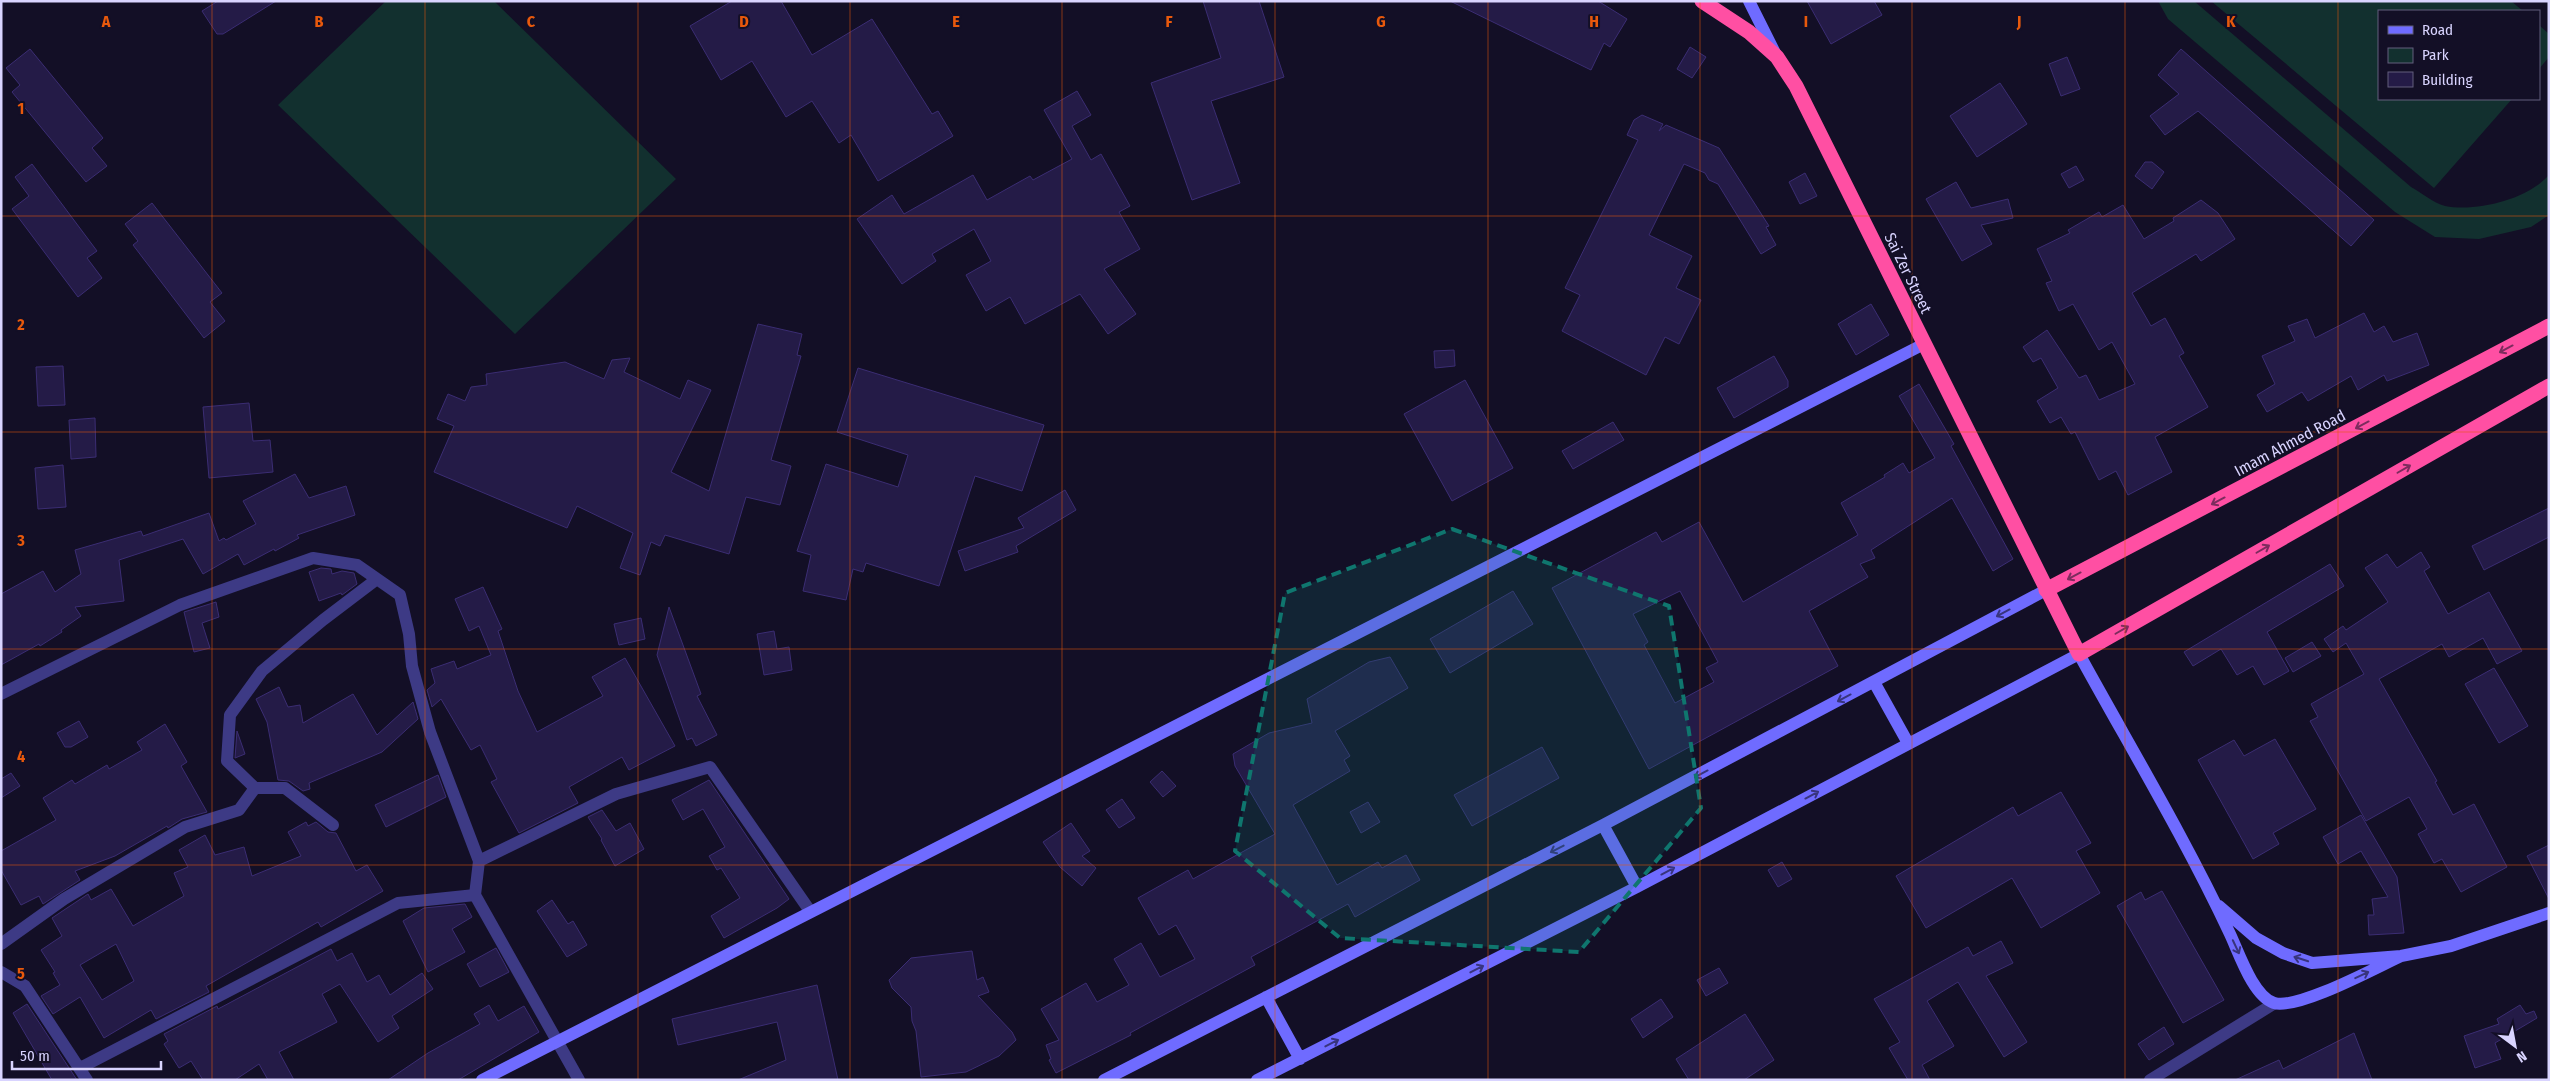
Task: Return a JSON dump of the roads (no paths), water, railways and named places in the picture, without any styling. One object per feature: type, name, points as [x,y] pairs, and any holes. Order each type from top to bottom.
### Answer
[{"type":"highway","name":"Sai Zer Street","points":[[1702,1],[1749,32],[1777,57],[1796,86],[2079,654]]},
{"type":"highway","name":"Imam Ahmed Road","points":[[2046,590],[2549,326]]},
{"type":"highway","points":[[2079,654],[2549,386]]},
{"type":"main road","points":[[1749,1],[1777,57]]},
{"type":"main road","points":[[482,1080],[1924,344]]},
{"type":"main road","points":[[1104,1080],[1603,826],[2046,590]]},
{"type":"main road","points":[[1257,1080],[1638,887],[2079,654],[2215,903],[2261,995],[2275,1003],[2293,1002],[2333,987],[2401,956]]},
{"type":"main road","points":[[1874,682],[1908,743]]},
{"type":"main road","points":[[1603,826],[1638,887]]},
{"type":"main road","points":[[2215,903],[2256,938],[2283,953],[2312,963],[2401,956],[2451,946],[2549,913]]},
{"type":"main road","points":[[1266,996],[1300,1059]]},
{"type":"street","points":[[1,694],[180,604],[313,558],[358,564],[400,595],[409,634],[412,666],[430,732],[479,861],[475,895],[579,1080]]},
{"type":"street","points":[[333,825],[285,788],[254,788],[227,761],[230,715],[262,671],[323,620],[377,579]]},
{"type":"street","points":[[479,861],[616,794],[710,767],[810,911]]},
{"type":"street","points":[[1,944],[64,899],[185,827],[239,810],[254,788]]},
{"type":"street","points":[[80,1068],[398,903],[475,895]]},
{"type":"street","points":[[1,972],[25,986],[87,1080]]},
{"type":"street","points":[[2150,1080],[2275,1003]]}]
